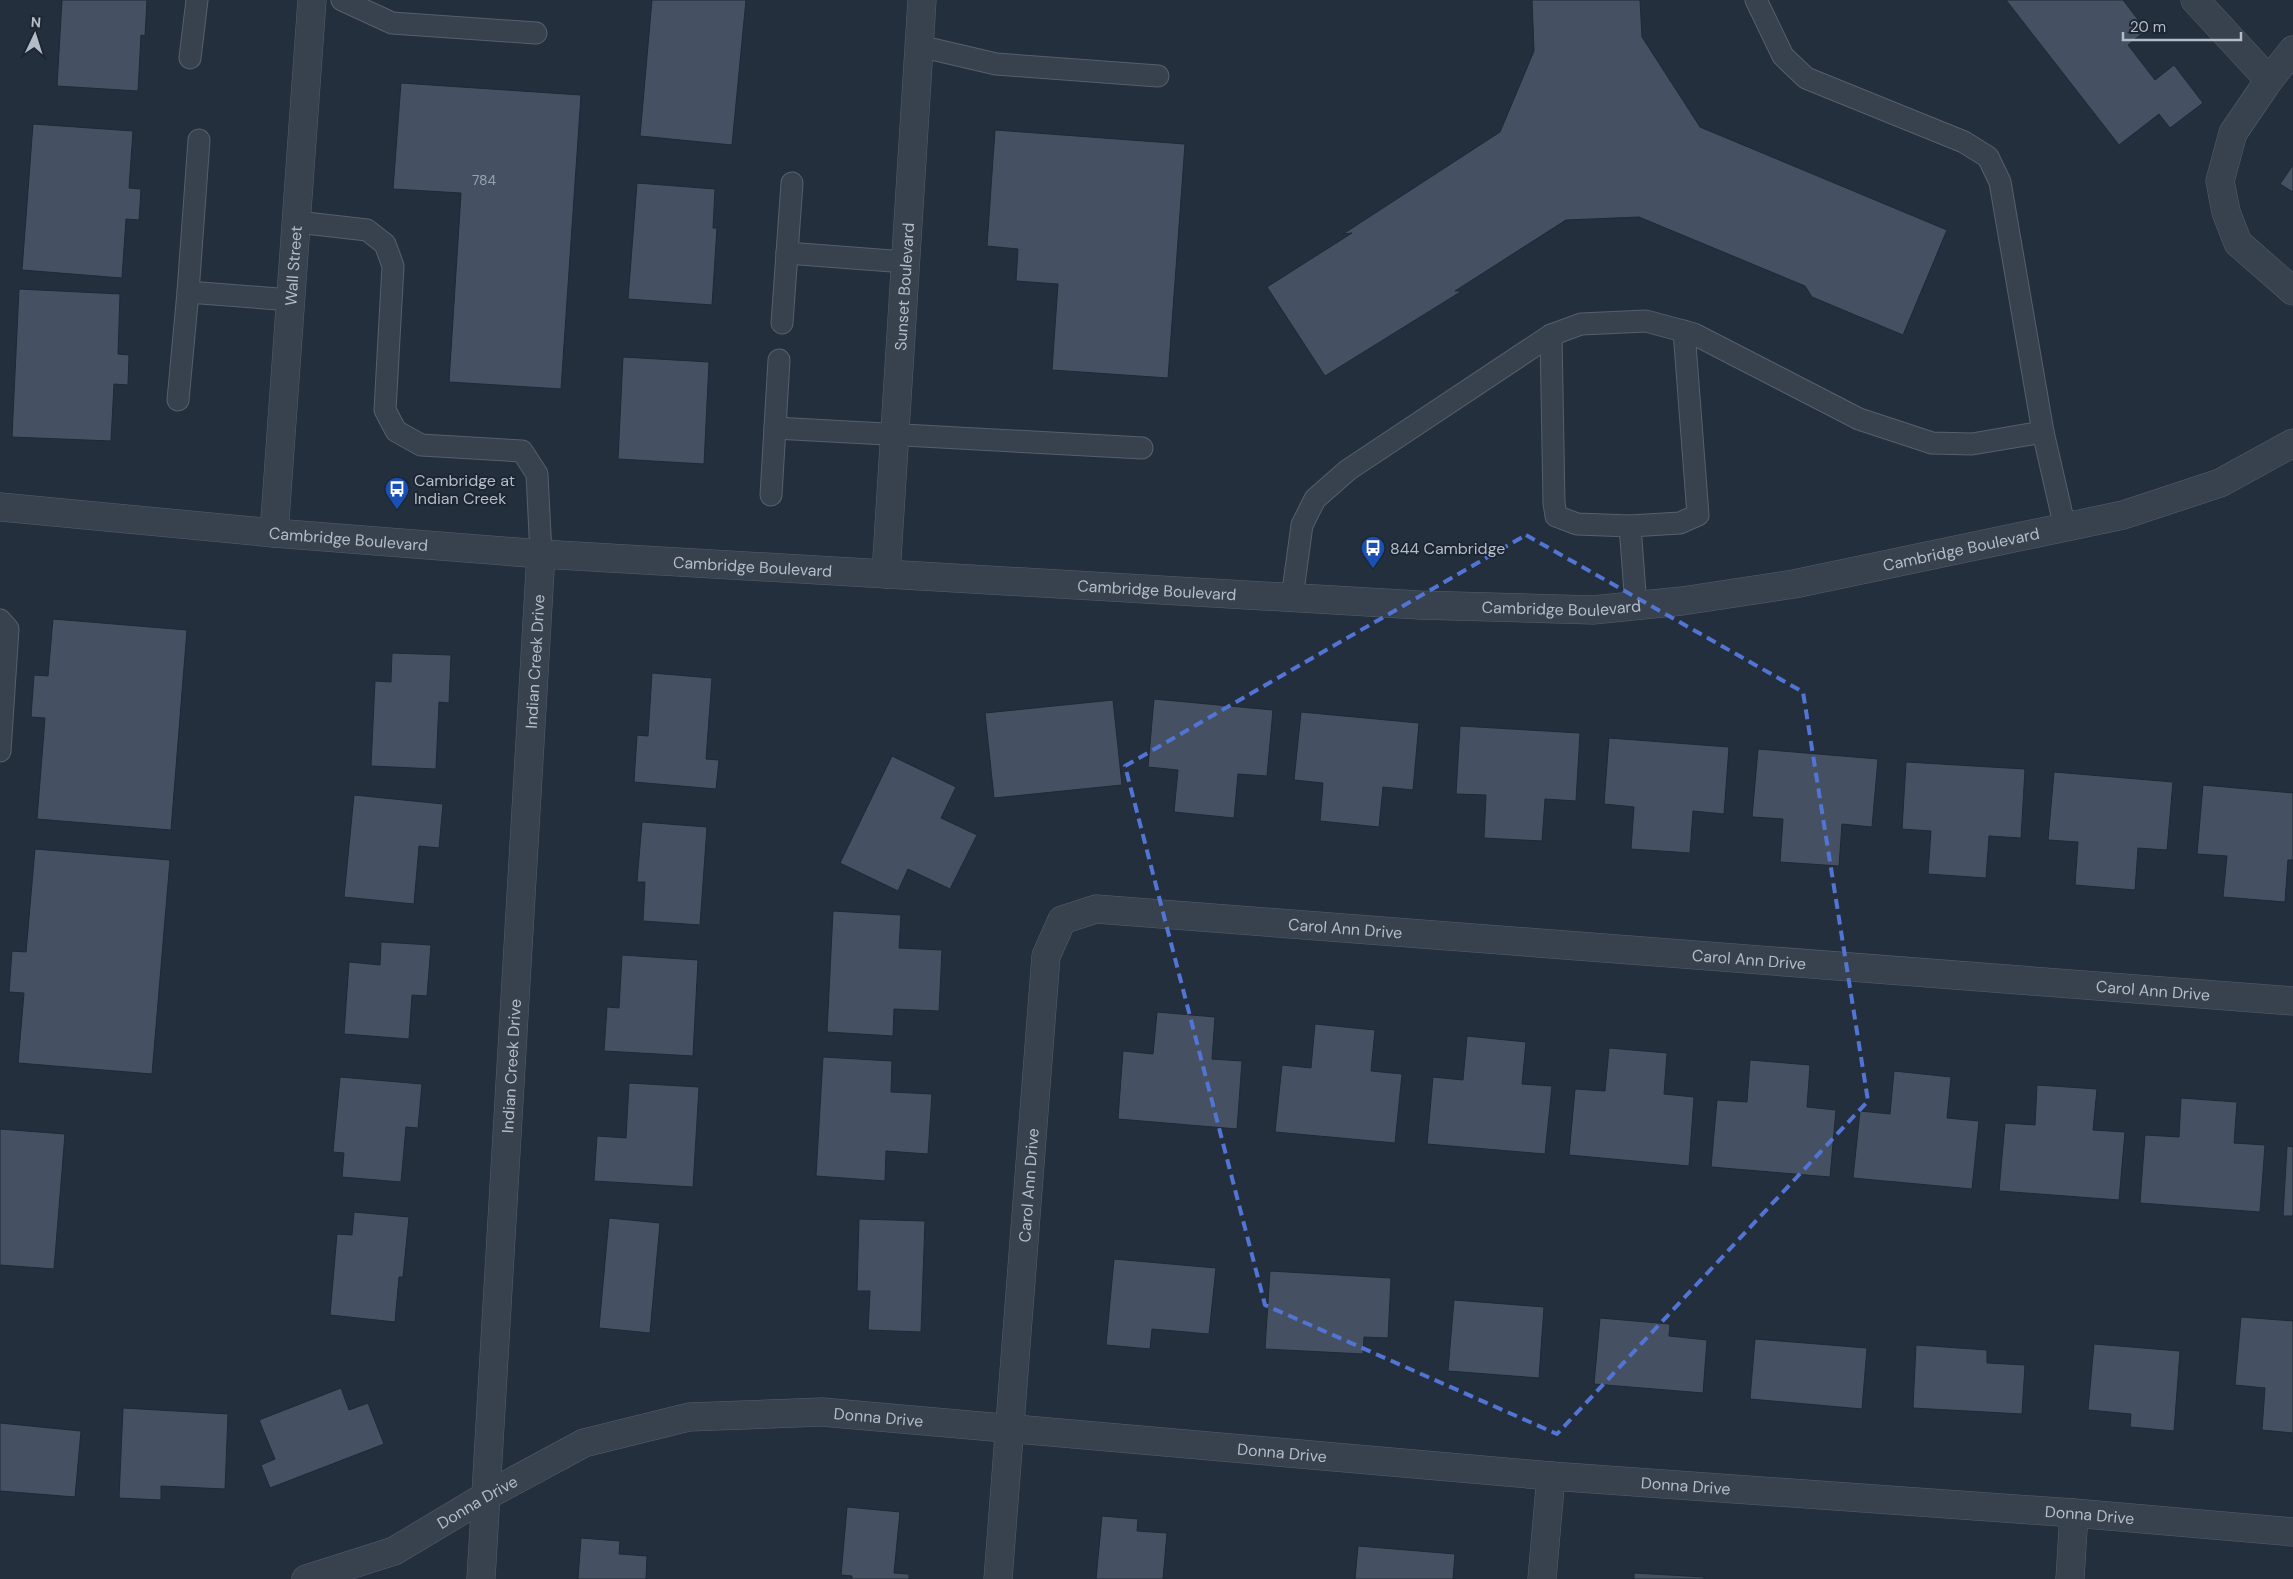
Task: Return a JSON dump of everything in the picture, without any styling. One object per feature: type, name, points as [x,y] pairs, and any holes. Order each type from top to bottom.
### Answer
[{"type":"street","name":"Wall Street","points":[[274,533],[312,0]]},
{"type":"street","name":"Sunset Boulevard","points":[[886,574],[922,0]]},
{"type":"street","points":[[2195,0],[2269,80]]},
{"type":"street","points":[[2293,50],[2269,80],[2233,133],[2220,181],[2226,212],[2238,243],[2293,291]]},
{"type":"street","name":"Cambridge Boulevard","points":[[0,507],[274,533],[540,554],[1292,598],[1593,610],[1636,606],[1794,584],[2123,515],[2220,483],[2293,442]]},
{"type":"street","name":"Indian Creek Drive","points":[[481,1579],[540,554]]},
{"type":"street","name":"Carol Ann Drive","points":[[998,1579],[1008,1428],[1046,956],[1062,920],[1096,909],[2293,1001]]},
{"type":"street","name":"Donna Drive","points":[[306,1579],[394,1551],[486,1496],[584,1442],[690,1417],[822,1412],[1551,1476],[2293,1532]]},
{"type":"street","points":[[1542,1579],[1551,1476]]},
{"type":"street","points":[[2070,1579],[2074,1514]]},
{"type":"lane","points":[[190,58],[197,0]]},
{"type":"lane","points":[[342,0],[392,23],[536,33]]},
{"type":"lane","points":[[1756,0],[1783,56],[1806,78],[1964,142],[1988,157],[2000,182],[2043,432],[2065,528]]},
{"type":"lane","points":[[919,46],[996,64],[1158,76]]},
{"type":"lane","points":[[178,400],[200,140]]},
{"type":"lane","points":[[782,323],[792,183]]},
{"type":"lane","points":[[297,222],[367,230],[385,244],[393,266],[385,410],[396,431],[421,445],[522,451],[537,474],[540,554]]},
{"type":"lane","points":[[787,253],[905,262]]},
{"type":"lane","points":[[188,292],[291,300]]},
{"type":"lane","points":[[1292,598],[1302,525],[1316,499],[1348,470],[1551,335],[1582,324],[1646,321],[1684,331],[1703,338],[1859,419],[1932,443],[1972,444],[2043,432]]},
{"type":"lane","points":[[1551,335],[1554,503],[1556,516],[1577,524],[1630,526],[1680,523],[1698,514],[1684,331]]},
{"type":"lane","points":[[771,495],[779,360]]},
{"type":"lane","points":[[775,428],[1142,448]]},
{"type":"lane","points":[[1630,526],[1636,606]]},
{"type":"lane","points":[[0,620],[8,629],[0,751]]},
{"type":"highlighted area","points":[[1526,535],[1803,692],[1868,1101],[1557,1434],[1265,1305],[1125,766]]},
{"type":"building","points":[[62,0],[147,0],[145,36],[141,35],[138,91],[57,86]]},
{"type":"building","points":[[652,0],[746,0],[732,145],[640,136]]},
{"type":"building","points":[[1532,0],[1640,0],[1642,37],[1700,127],[1947,230],[1903,335],[1812,297],[1805,286],[1639,217],[1566,220],[1455,291],[1462,291],[1325,376],[1267,287],[1352,233],[1343,234],[1500,132],[1534,51]]},
{"type":"building","points":[[2006,0],[2123,0],[2146,30],[2128,45],[2155,80],[2174,65],[2203,103],[2170,128],[2159,114],[2119,145]]},
{"type":"building","points":[[401,83],[581,95],[561,389],[449,382],[461,193],[393,189]]},
{"type":"building","points":[[33,124],[133,131],[129,188],[141,189],[139,220],[126,219],[122,278],[22,270]]},
{"type":"building","points":[[995,130],[1185,144],[1168,378],[1052,370],[1058,284],[1016,281],[1018,249],[987,246]]},
{"type":"building","points":[[2293,165],[2293,192],[2280,184]]},
{"type":"building","points":[[637,183],[715,189],[713,228],[717,228],[712,305],[628,299]]},
{"type":"building","points":[[19,289],[120,294],[118,354],[129,355],[128,385],[114,384],[111,441],[12,437]]},
{"type":"building","points":[[623,357],[709,362],[704,464],[618,459]]},
{"type":"building","points":[[53,619],[187,630],[171,830],[37,819],[45,718],[31,717],[34,675],[48,676]]},
{"type":"building","points":[[392,653],[451,655],[449,703],[439,702],[436,769],[371,766],[375,681],[391,682]]},
{"type":"building","points":[[652,673],[712,678],[706,759],[719,760],[716,789],[634,782],[637,735],[648,736]]},
{"type":"building","points":[[1154,699],[1273,710],[1267,776],[1238,774],[1234,818],[1174,812],[1178,770],[1148,767]]},
{"type":"building","points":[[1113,700],[1122,785],[994,798],[985,713]]},
{"type":"building","points":[[1301,712],[1419,723],[1413,790],[1383,787],[1379,827],[1320,821],[1323,783],[1294,780]]},
{"type":"building","points":[[1460,726],[1580,733],[1576,801],[1545,799],[1542,841],[1484,838],[1486,795],[1456,794]]},
{"type":"building","points":[[1609,738],[1729,747],[1724,814],[1693,811],[1690,853],[1631,849],[1634,807],[1604,804]]},
{"type":"building","points":[[1758,749],[1878,759],[1872,827],[1842,824],[1839,866],[1780,862],[1783,819],[1752,817]]},
{"type":"building","points":[[892,756],[956,787],[941,818],[977,835],[950,889],[908,869],[898,891],[840,863]]},
{"type":"building","points":[[1906,762],[2025,769],[2021,838],[1989,836],[1986,878],[1928,874],[1931,831],[1902,829]]},
{"type":"building","points":[[2054,772],[2173,782],[2167,850],[2138,848],[2135,890],[2075,885],[2078,842],[2048,840]]},
{"type":"building","points":[[2203,785],[2293,793],[2293,860],[2288,860],[2285,902],[2223,897],[2227,856],[2197,854]]},
{"type":"building","points":[[354,795],[443,804],[439,848],[419,846],[414,904],[344,897]]},
{"type":"building","points":[[642,822],[707,827],[700,925],[643,921],[645,882],[637,882]]},
{"type":"building","points":[[35,849],[170,860],[152,1074],[18,1063],[24,993],[9,992],[12,951],[26,952]]},
{"type":"building","points":[[833,911],[901,915],[899,948],[942,950],[939,1011],[894,1009],[893,1036],[827,1032]]},
{"type":"building","points":[[381,942],[431,945],[427,996],[412,995],[409,1039],[344,1034],[349,962],[380,965]]},
{"type":"building","points":[[622,955],[698,960],[693,1056],[604,1051],[607,1007],[619,1008]]},
{"type":"building","points":[[1157,1012],[1215,1017],[1212,1059],[1242,1061],[1237,1129],[1118,1119],[1123,1051],[1153,1054]]},
{"type":"building","points":[[1315,1024],[1375,1030],[1371,1071],[1402,1074],[1395,1143],[1275,1132],[1282,1065],[1311,1068]]},
{"type":"building","points":[[1467,1036],[1526,1042],[1522,1084],[1552,1086],[1545,1154],[1427,1144],[1433,1077],[1463,1080]]},
{"type":"building","points":[[1609,1048],[1667,1053],[1664,1094],[1694,1097],[1689,1166],[1569,1155],[1575,1089],[1605,1091]]},
{"type":"building","points":[[823,1057],[892,1061],[891,1092],[932,1094],[928,1154],[886,1151],[885,1181],[816,1176]]},
{"type":"building","points":[[1750,1060],[1810,1065],[1807,1107],[1836,1110],[1830,1177],[1711,1167],[1717,1100],[1747,1102]]},
{"type":"building","points":[[1894,1071],[1951,1077],[1947,1118],[1979,1121],[1972,1189],[1853,1178],[1860,1111],[1890,1114]]},
{"type":"building","points":[[340,1077],[422,1084],[418,1128],[406,1127],[401,1182],[342,1177],[344,1153],[333,1152]]},
{"type":"building","points":[[629,1083],[699,1087],[693,1187],[594,1181],[597,1136],[626,1138]]},
{"type":"building","points":[[2037,1085],[2097,1089],[2093,1130],[2125,1132],[2119,1200],[1999,1191],[2005,1123],[2035,1125]]},
{"type":"building","points":[[2181,1098],[2237,1102],[2234,1143],[2265,1145],[2260,1212],[2140,1203],[2145,1135],[2179,1137]]},
{"type":"building","points":[[0,1129],[65,1134],[54,1269],[0,1265]]},
{"type":"building","points":[[2287,1146],[2293,1147],[2293,1216],[2283,1216]]},
{"type":"building","points":[[354,1212],[409,1217],[403,1277],[399,1277],[395,1322],[330,1315],[337,1234],[352,1235]]},
{"type":"building","points":[[609,1218],[660,1223],[650,1333],[599,1328]]},
{"type":"building","points":[[859,1219],[925,1221],[921,1332],[868,1330],[870,1291],[857,1291]]},
{"type":"building","points":[[1114,1259],[1216,1268],[1209,1334],[1152,1329],[1150,1349],[1106,1345]]},
{"type":"building","points":[[1270,1271],[1391,1278],[1388,1338],[1364,1337],[1363,1354],[1265,1349]]},
{"type":"building","points":[[1454,1300],[1544,1307],[1539,1378],[1448,1371]]},
{"type":"building","points":[[2241,1317],[2293,1321],[2293,1433],[2262,1430],[2265,1388],[2235,1385]]},
{"type":"building","points":[[1600,1318],[1670,1324],[1669,1336],[1707,1340],[1703,1393],[1594,1384]]},
{"type":"building","points":[[1755,1339],[1867,1348],[1862,1409],[1750,1399]]},
{"type":"building","points":[[2094,1344],[2180,1351],[2174,1431],[2130,1427],[2131,1414],[2088,1410]]},
{"type":"building","points":[[1916,1345],[1987,1350],[1987,1363],[2025,1365],[2022,1414],[1913,1408]]},
{"type":"building","points":[[341,1388],[349,1410],[368,1403],[384,1444],[270,1488],[261,1465],[275,1459],[259,1420]]},
{"type":"building","points":[[123,1408],[228,1414],[225,1489],[161,1486],[161,1500],[119,1498]]},
{"type":"building","points":[[0,1423],[81,1431],[75,1497],[0,1491]]},
{"type":"building","points":[[847,1507],[900,1512],[894,1573],[909,1574],[909,1579],[852,1579],[852,1576],[841,1575]]},
{"type":"building","points":[[1102,1516],[1138,1519],[1137,1531],[1167,1533],[1163,1579],[1096,1579]]},
{"type":"building","points":[[581,1538],[620,1541],[619,1554],[647,1556],[646,1579],[578,1579]]},
{"type":"building","points":[[1358,1546],[1455,1554],[1453,1579],[1355,1579]]},
{"type":"building","points":[[1634,1573],[1704,1577],[1704,1579],[1634,1579]]},
{"type":"place","name":"Cambridge at Indian Creek","points":[[397,510]]},
{"type":"place","name":"844 Cambridge","points":[[1373,569]]}]
